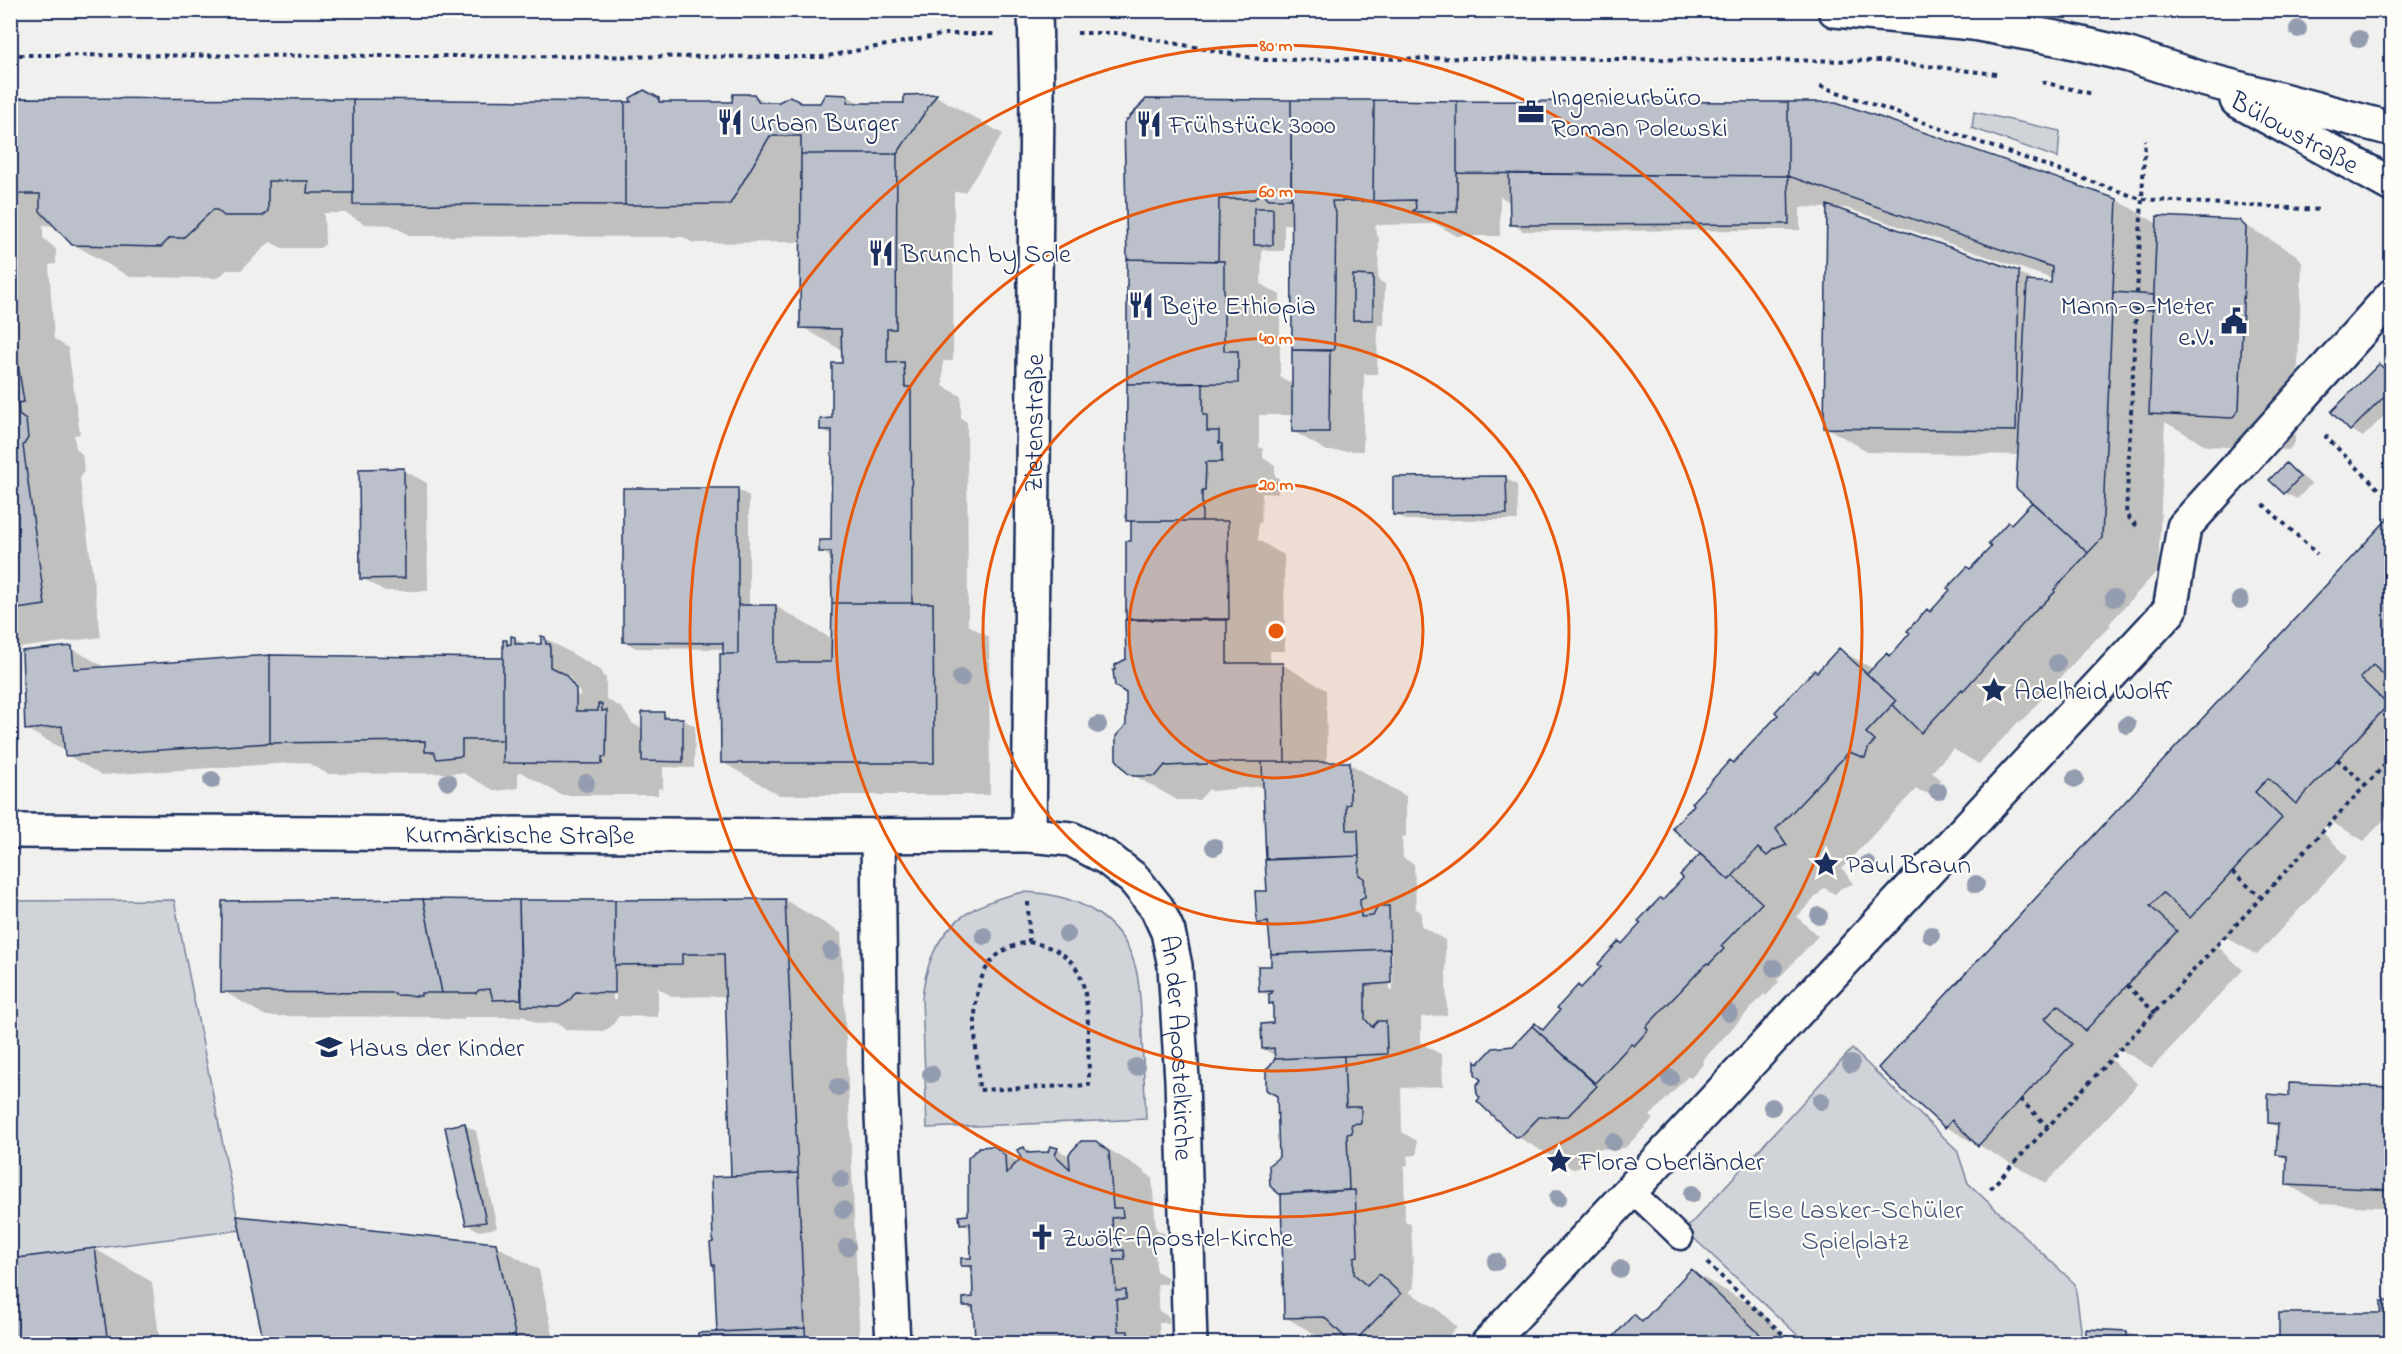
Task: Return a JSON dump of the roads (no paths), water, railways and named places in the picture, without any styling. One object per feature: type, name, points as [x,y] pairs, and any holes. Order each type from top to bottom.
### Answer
[{"type":"street","name":"Zietenstraße","points":[[1029,835],[1037,98],[1035,10]]},
{"type":"street","name":"Bülowstraße","points":[[1835,10],[1973,23],[2061,39],[2129,55],[2199,78],[2391,129]]},
{"type":"street","name":"Bülowstraße","points":[[2199,78],[2391,185]]},
{"type":"street","points":[[1488,1344],[2170,610],[2184,527],[2391,296]]},
{"type":"street","name":"Kurmärkische Straße","points":[[10,831],[1029,835]]},
{"type":"street","name":"An der Apostelkirche","points":[[1029,835],[1071,839],[1107,858],[1134,879],[1158,908],[1168,932],[1175,966],[1181,1069],[1190,1344]]},
{"type":"street","points":[[878,836],[881,1095],[893,1344]]},
{"type":"lane","points":[[1632,1190],[1681,1238]]},
{"type":"place","name":"Ingenieurbüro Roman Polewski","points":[[1531,112]]},
{"type":"place","name":"Urban Burger","points":[[730,122]]},
{"type":"place","name":"Frühstück 3000","points":[[1149,124]]},
{"type":"place","name":"Brunch by Sole","points":[[881,253]]},
{"type":"place","name":"Bejte Ethiopia","points":[[1141,305]]},
{"type":"place","name":"Mann-O-Meter e.V.","points":[[2234,321]]},
{"type":"place","name":"Adelheid Wolff","points":[[1994,690]]},
{"type":"place","name":"Paul Braun","points":[[1826,864]]},
{"type":"place","name":"Haus der Kinder","points":[[329,1047]]},
{"type":"place","name":"Flora Oberländer","points":[[1559,1161]]},
{"type":"place","name":"Zwölf-Apostel-Kirche","points":[[1042,1237]]},
{"type":"park label","name":"Else Lasker-Schüler Spielplatz","points":[[1855,1224]]}]
